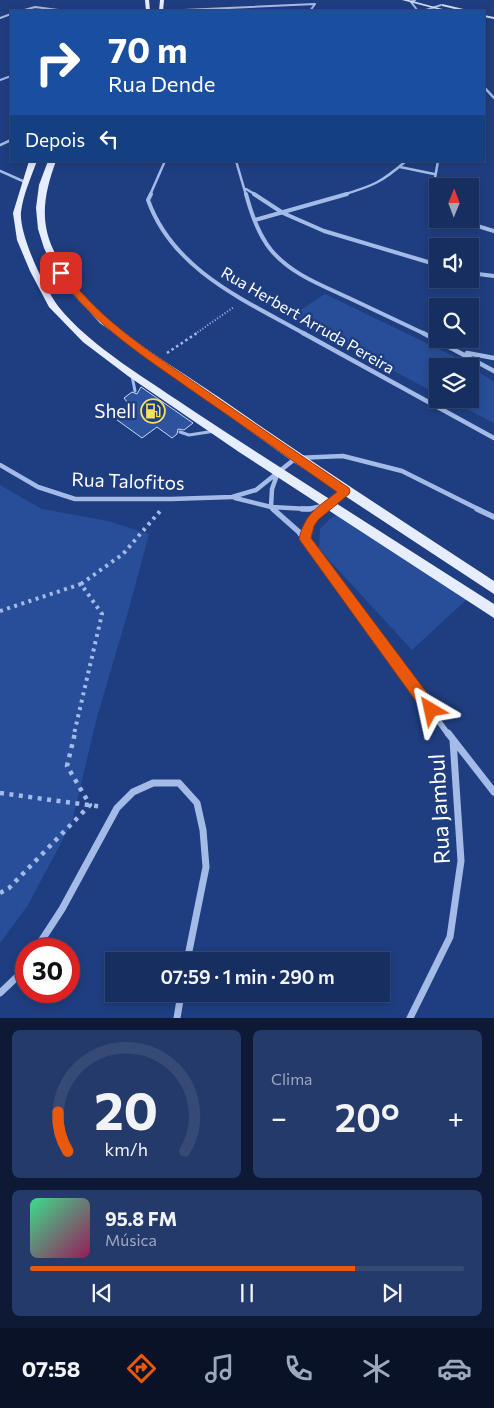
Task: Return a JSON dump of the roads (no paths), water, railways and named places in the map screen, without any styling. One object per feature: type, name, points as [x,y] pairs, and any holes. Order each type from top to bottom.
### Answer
[{"type":"main road","points":[[404,0],[443,10]]},
{"type":"main road","points":[[422,0],[462,10]]},
{"type":"main road","points":[[33,162],[17,212],[21,240],[34,271],[54,307],[88,340],[132,374],[328,505],[494,612]]},
{"type":"main road","points":[[52,162],[43,180],[39,213],[43,235],[54,262],[77,295],[103,321],[296,458],[494,588]]},
{"type":"street","points":[[313,0],[315,4]]},
{"type":"street","points":[[174,10],[315,4]]},
{"type":"street","points":[[311,10],[315,4]]},
{"type":"street","points":[[426,10],[441,5]]},
{"type":"street","points":[[24,10],[34,7],[58,10]]},
{"type":"street","points":[[230,7],[236,10]]},
{"type":"street","points":[[485,88],[494,98]]},
{"type":"street","name":"Rua Herbert Arruda Pereira","points":[[165,162],[148,200],[162,232],[196,267],[220,287],[494,438]]},
{"type":"street","points":[[236,162],[258,229],[270,249],[287,267],[318,284],[465,353],[494,371]]},
{"type":"street","points":[[254,220],[368,188],[405,162]]},
{"type":"street","points":[[433,178],[438,162]]},
{"type":"street","points":[[400,167],[434,174]]},
{"type":"street","points":[[0,171],[25,182]]},
{"type":"street","points":[[246,189],[283,213],[324,231],[429,262]]},
{"type":"street","points":[[479,226],[494,231]]},
{"type":"street","points":[[479,274],[494,276]]},
{"type":"street","points":[[465,353],[494,358]]},
{"type":"street","points":[[296,458],[343,456],[402,471],[494,517]]},
{"type":"street","name":"Rua Talofitos","points":[[0,465],[38,487],[75,499],[171,499],[232,497],[256,490],[296,458]]},
{"type":"street","points":[[278,472],[272,489],[271,507],[308,509],[328,505]]},
{"type":"street","points":[[305,539],[308,525],[319,511],[345,491]]},
{"type":"street","name":"Rua Talofitos","points":[[232,497],[271,507],[305,539],[453,740],[494,792]]},
{"type":"street","name":"Rua Jambul","points":[[410,1018],[450,937],[461,861],[453,740]]},
{"type":"street","points":[[43,938],[62,910],[117,808],[132,792],[146,786],[153,784],[179,784],[196,803],[203,830],[206,866],[189,952]]},
{"type":"street","points":[[0,993],[15,979]]},
{"type":"street","points":[[176,1018],[179,1002]]},
{"type":"lane","points":[[132,374],[135,391]]},
{"type":"lane","points":[[180,432],[189,435],[216,431]]},
{"type":"place","name":"Shell","points":[[153,411]]}]
